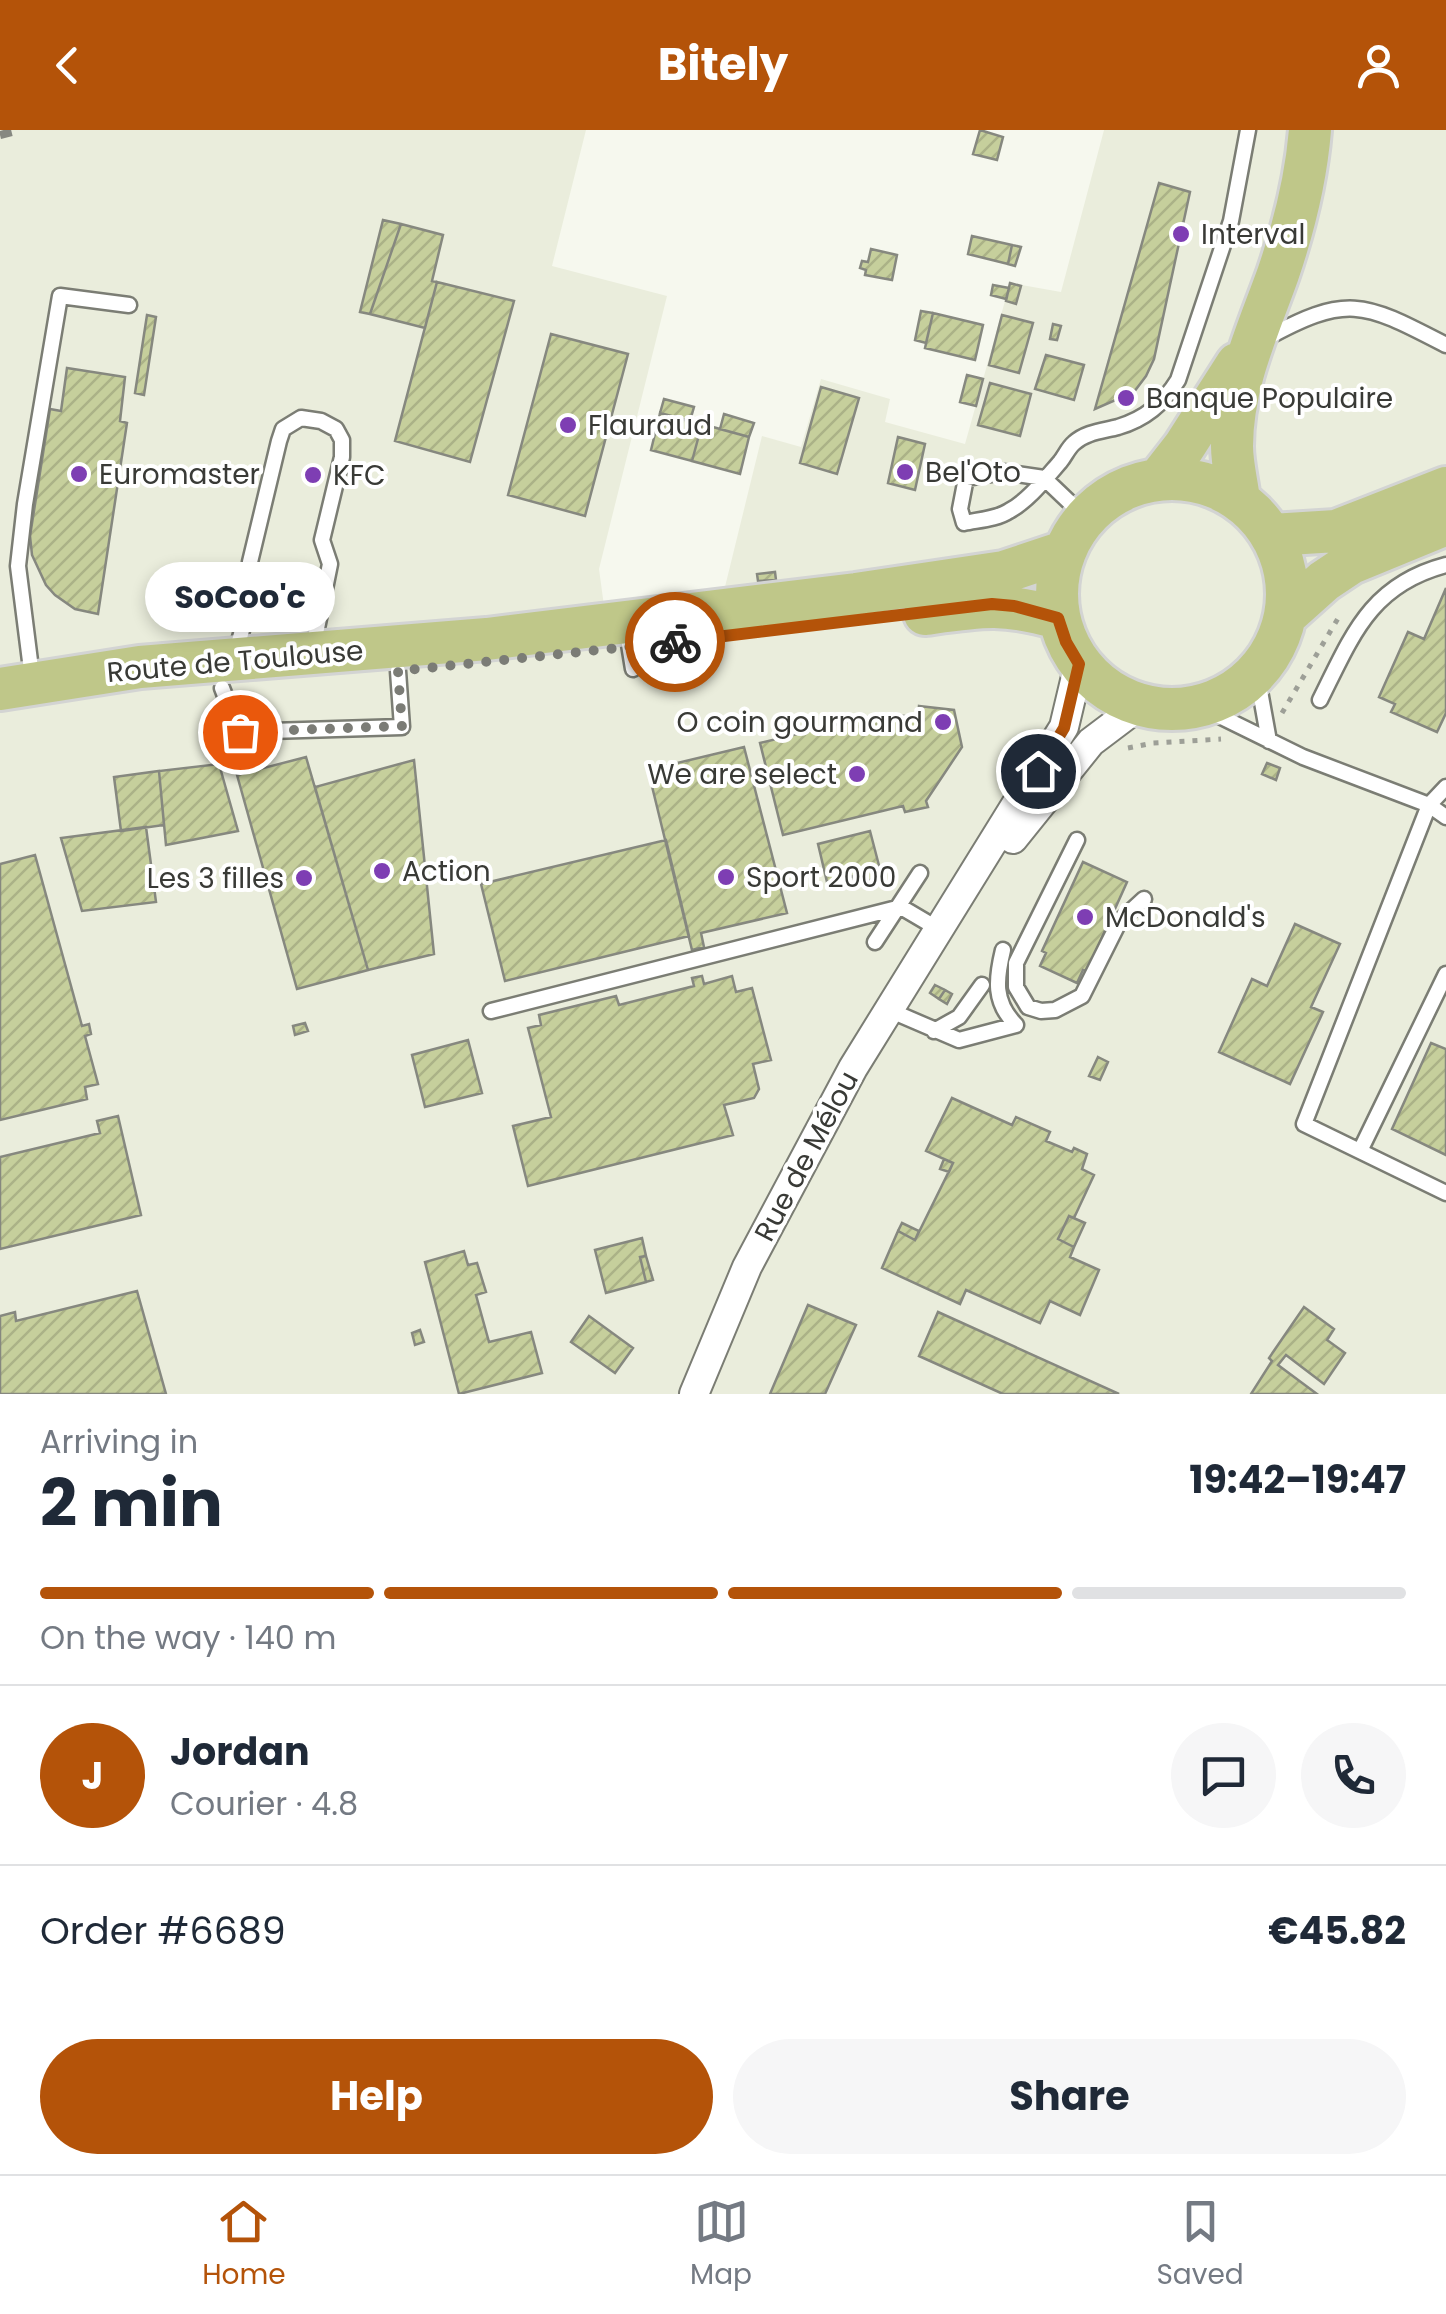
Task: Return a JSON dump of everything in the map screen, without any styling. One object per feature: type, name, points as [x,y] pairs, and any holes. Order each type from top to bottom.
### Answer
[{"type":"main road","points":[[1239,500],[1232,448],[1237,403],[1250,348],[1307,175],[1310,130]]},
{"type":"main road","points":[[1158,479],[1250,348]]},
{"type":"main road","points":[[1158,479],[1201,483],[1239,500],[1272,535],[1283,560],[1288,587],[1286,616],[1275,646],[1262,666],[1246,684],[1225,696],[1199,706],[1170,710],[1140,705],[1096,682],[1079,664],[1058,618],[1056,584],[1075,535],[1106,499],[1131,486],[1158,479]]},
{"type":"main road","points":[[1272,535],[1336,531],[1446,488]]},
{"type":"main road","points":[[1286,616],[1324,581],[1351,563],[1446,524]]},
{"type":"main road","name":"Route de Toulouse","points":[[16,686],[140,667],[228,674],[313,653],[487,639],[628,645],[1004,572],[1075,535]]},
{"type":"main road","points":[[0,716],[228,674],[398,671],[992,604],[1058,618]]},
{"type":"street","name":"Rue de Mélou","points":[[694,1394],[748,1267],[853,1068],[1064,728],[1079,664]]},
{"type":"street","name":"Rue de Mélou","points":[[940,930],[1092,742],[1140,705]]},
{"type":"lane","points":[[1044,478],[1003,472],[966,478],[960,509],[964,523],[1007,513],[1044,478],[1074,444],[1090,433],[1122,426],[1154,410],[1178,380],[1231,221],[1248,130]]},
{"type":"lane","points":[[16,686],[18,566],[60,296],[129,306]]},
{"type":"lane","points":[[1250,348],[1308,315],[1342,308],[1378,313],[1446,345]]},
{"type":"lane","points":[[228,674],[244,623],[250,562],[279,441],[291,421],[301,418],[321,421],[336,429],[342,440],[342,457],[322,540],[330,564],[313,636],[313,653]]},
{"type":"lane","points":[[1044,478],[1075,535]]},
{"type":"lane","points":[[1320,700],[1363,618],[1383,595],[1430,569],[1446,565]]},
{"type":"lane","points":[[1262,666],[1260,691],[1269,741]]},
{"type":"lane","points":[[1199,706],[1269,741],[1428,805],[1446,817]]},
{"type":"lane","points":[[1446,787],[1428,805],[1304,1124],[1446,1193]]},
{"type":"lane","points":[[1076,840],[1016,962],[1016,988],[1028,1006],[1041,1011],[1055,1010],[1082,996],[1119,922],[1144,898]]},
{"type":"lane","points":[[875,942],[920,873]]},
{"type":"lane","points":[[491,1011],[900,907],[940,930]]},
{"type":"lane","points":[[889,1010],[959,1040],[1016,1025],[997,991],[1003,950]]},
{"type":"lane","points":[[1360,1151],[1446,974]]},
{"type":"lane","points":[[934,1031],[959,1017],[982,985]]},
{"type":"path","points":[[1121,751],[1153,743],[1234,736]]},
{"type":"shaded area","points":[[0,130],[586,130],[552,266],[667,296],[599,569],[604,606],[723,595],[762,436],[801,447],[821,379],[890,399],[885,422],[965,444],[1010,283],[1061,292],[1104,130],[1446,130],[1446,1394],[0,1394]]},
{"type":"building","points":[[980,130],[1003,137],[997,160],[973,154]]},
{"type":"building","points":[[1159,183],[1190,192],[1154,359],[1134,392],[1095,409]]},
{"type":"building","points":[[383,220],[401,224],[370,314],[360,312]]},
{"type":"building","points":[[401,224],[443,235],[432,281],[437,282],[425,328],[370,314]]},
{"type":"building","points":[[972,236],[1012,245],[1008,264],[968,254]]},
{"type":"building","points":[[1012,245],[1021,247],[1015,266],[1008,264]]},
{"type":"building","points":[[871,249],[897,255],[892,280],[865,275],[866,270],[860,268],[862,261],[868,262]]},
{"type":"building","points":[[437,282],[514,301],[470,462],[395,441]]},
{"type":"building","points":[[1010,283],[1021,286],[1016,304],[1006,301]]},
{"type":"building","points":[[993,285],[1009,288],[1006,299],[991,295]]},
{"type":"building","points":[[921,311],[933,313],[926,343],[915,340]]},
{"type":"building","points":[[933,313],[983,325],[975,360],[925,348]]},
{"type":"building","points":[[147,315],[156,317],[144,395],[135,393]]},
{"type":"building","points":[[1002,315],[1033,323],[1019,373],[989,365]]},
{"type":"building","points":[[1053,324],[1061,326],[1057,340],[1050,339]]},
{"type":"building","name":"Flauraud","points":[[551,334],[628,354],[585,516],[508,495]]},
{"type":"building","points":[[1046,355],[1084,365],[1074,400],[1035,389]]},
{"type":"building","name":"Euromaster","points":[[67,368],[125,377],[120,421],[127,423],[98,614],[75,609],[55,595],[32,555],[30,536],[50,409],[61,411]]},
{"type":"building","points":[[967,375],[983,379],[976,406],[960,402]]},
{"type":"building","points":[[990,383],[1031,394],[1020,436],[978,425]]},
{"type":"building","points":[[821,387],[859,398],[837,474],[800,463]]},
{"type":"building","points":[[664,399],[694,407],[690,421],[660,413]]},
{"type":"building","points":[[660,413],[702,424],[692,461],[651,450]]},
{"type":"building","points":[[724,414],[754,423],[749,437],[720,429]]},
{"type":"building","points":[[702,424],[749,437],[740,474],[692,461]]},
{"type":"building","name":"Bel'Oto","points":[[898,437],[925,444],[915,490],[888,483]]},
{"type":"building","points":[[775,572],[776,580],[758,581],[757,574]]},
{"type":"building","points":[[1446,588],[1446,713],[1437,732],[1391,712],[1395,704],[1379,697],[1408,632],[1424,639]]},
{"type":"building","name":"We are select","points":[[919,706],[954,710],[962,747],[926,801],[928,807],[905,812],[903,806],[783,835],[760,743],[880,714],[918,717]]},
{"type":"building","name":"Sport 2000","points":[[744,747],[787,913],[701,933],[704,947],[692,950],[648,770]]},
{"type":"building","name":"Les 3 filles","points":[[306,757],[368,970],[297,989],[237,775]]},
{"type":"building","name":"Action","points":[[414,760],[434,954],[368,970],[315,787]]},
{"type":"building","points":[[1267,763],[1280,768],[1276,780],[1262,774]]},
{"type":"building","points":[[219,764],[238,831],[166,845],[159,771]]},
{"type":"building","points":[[159,771],[164,825],[121,831],[114,777]]},
{"type":"building","points":[[146,827],[156,902],[82,911],[61,838]]},
{"type":"building","points":[[870,831],[882,877],[855,884],[853,876],[827,882],[818,844]]},
{"type":"building","points":[[666,840],[689,936],[505,981],[481,884]]},
{"type":"building","points":[[35,855],[82,1026],[89,1024],[91,1034],[85,1036],[98,1084],[85,1087],[87,1099],[0,1120],[0,864]]},
{"type":"building","name":"McDonald's","points":[[1083,862],[1127,882],[1087,971],[1083,970],[1077,983],[1040,966],[1046,953],[1042,951]]},
{"type":"building","points":[[1295,924],[1340,944],[1311,1007],[1323,1012],[1290,1084],[1219,1052],[1252,979],[1267,986]]},
{"type":"building","points":[[702,976],[704,984],[732,976],[736,992],[752,988],[771,1060],[753,1064],[759,1089],[754,1098],[724,1105],[733,1135],[528,1186],[513,1126],[551,1117],[528,1028],[541,1025],[539,1015],[616,996],[619,1005],[694,986],[692,978]]},
{"type":"building","points":[[935,985],[945,990],[939,999],[930,993]]},
{"type":"building","points":[[945,990],[952,994],[947,1004],[939,999]]},
{"type":"building","points":[[305,1023],[308,1031],[295,1035],[293,1026]]},
{"type":"building","points":[[468,1040],[482,1093],[425,1107],[412,1055]]},
{"type":"building","points":[[1431,1043],[1446,1049],[1446,1155],[1392,1129]]},
{"type":"building","points":[[1098,1057],[1108,1062],[1100,1080],[1089,1076]]},
{"type":"building","points":[[952,1098],[1012,1125],[1016,1117],[1050,1132],[1046,1141],[1087,1154],[1082,1169],[1094,1175],[1074,1218],[1069,1216],[1058,1239],[1074,1247],[1070,1257],[1099,1270],[1080,1315],[1050,1301],[1040,1323],[966,1290],[960,1304],[882,1268],[898,1231],[915,1240],[953,1163],[926,1151]]},
{"type":"building","points":[[118,1116],[141,1215],[0,1249],[0,1157],[100,1133],[97,1121]]},
{"type":"building","points":[[944,1159],[953,1163],[949,1172],[940,1169]]},
{"type":"building","points":[[1069,1216],[1085,1223],[1074,1247],[1058,1239]]},
{"type":"building","points":[[902,1223],[919,1231],[915,1240],[898,1231]]},
{"type":"building","points":[[642,1238],[646,1256],[640,1257],[646,1282],[606,1293],[595,1250]]},
{"type":"building","points":[[464,1251],[468,1265],[477,1263],[486,1292],[476,1295],[489,1342],[531,1332],[542,1373],[459,1394],[425,1262]]},
{"type":"building","points":[[646,1256],[653,1280],[646,1282],[640,1257]]},
{"type":"building","points":[[137,1291],[166,1394],[0,1394],[0,1316],[15,1312],[16,1321]]},
{"type":"building","points":[[808,1305],[856,1325],[825,1394],[770,1394]]},
{"type":"building","points":[[1304,1307],[1334,1329],[1327,1340],[1345,1353],[1324,1384],[1286,1355],[1278,1365],[1317,1394],[1251,1394],[1272,1361],[1269,1358]]},
{"type":"building","points":[[938,1312],[1119,1394],[1003,1394],[919,1356]]},
{"type":"building","points":[[589,1316],[633,1348],[615,1373],[571,1342]]},
{"type":"building","points":[[420,1330],[424,1342],[415,1345],[412,1333]]},
{"type":"railway","points":[[0,135],[20,130]]},
{"type":"way so far","points":[[240,732],[402,726],[398,671],[675,642]]},
{"type":"place","name":"Interval","points":[[1181,234]]},
{"type":"place","name":"Banque Populaire","points":[[1126,398]]},
{"type":"place","name":"Flauraud","points":[[568,425]]},
{"type":"place","name":"Bel'Oto","points":[[905,472]]},
{"type":"place","name":"Euromaster","points":[[79,474]]},
{"type":"place","name":"KFC","points":[[313,475]]},
{"type":"place","name":"O coin gourmand","points":[[943,722]]},
{"type":"place","name":"SoCoo'c","points":[[240,732]]},
{"type":"place","name":"We are select","points":[[857,774]]},
{"type":"place","name":"Action","points":[[382,871]]},
{"type":"place","name":"Sport 2000","points":[[726,877]]},
{"type":"place","name":"Les 3 filles","points":[[304,878]]},
{"type":"place","name":"McDonald's","points":[[1085,917]]},
{"type":"route","points":[[675,642],[992,604],[1058,618],[1079,664],[1064,728],[1038,771]]}]
